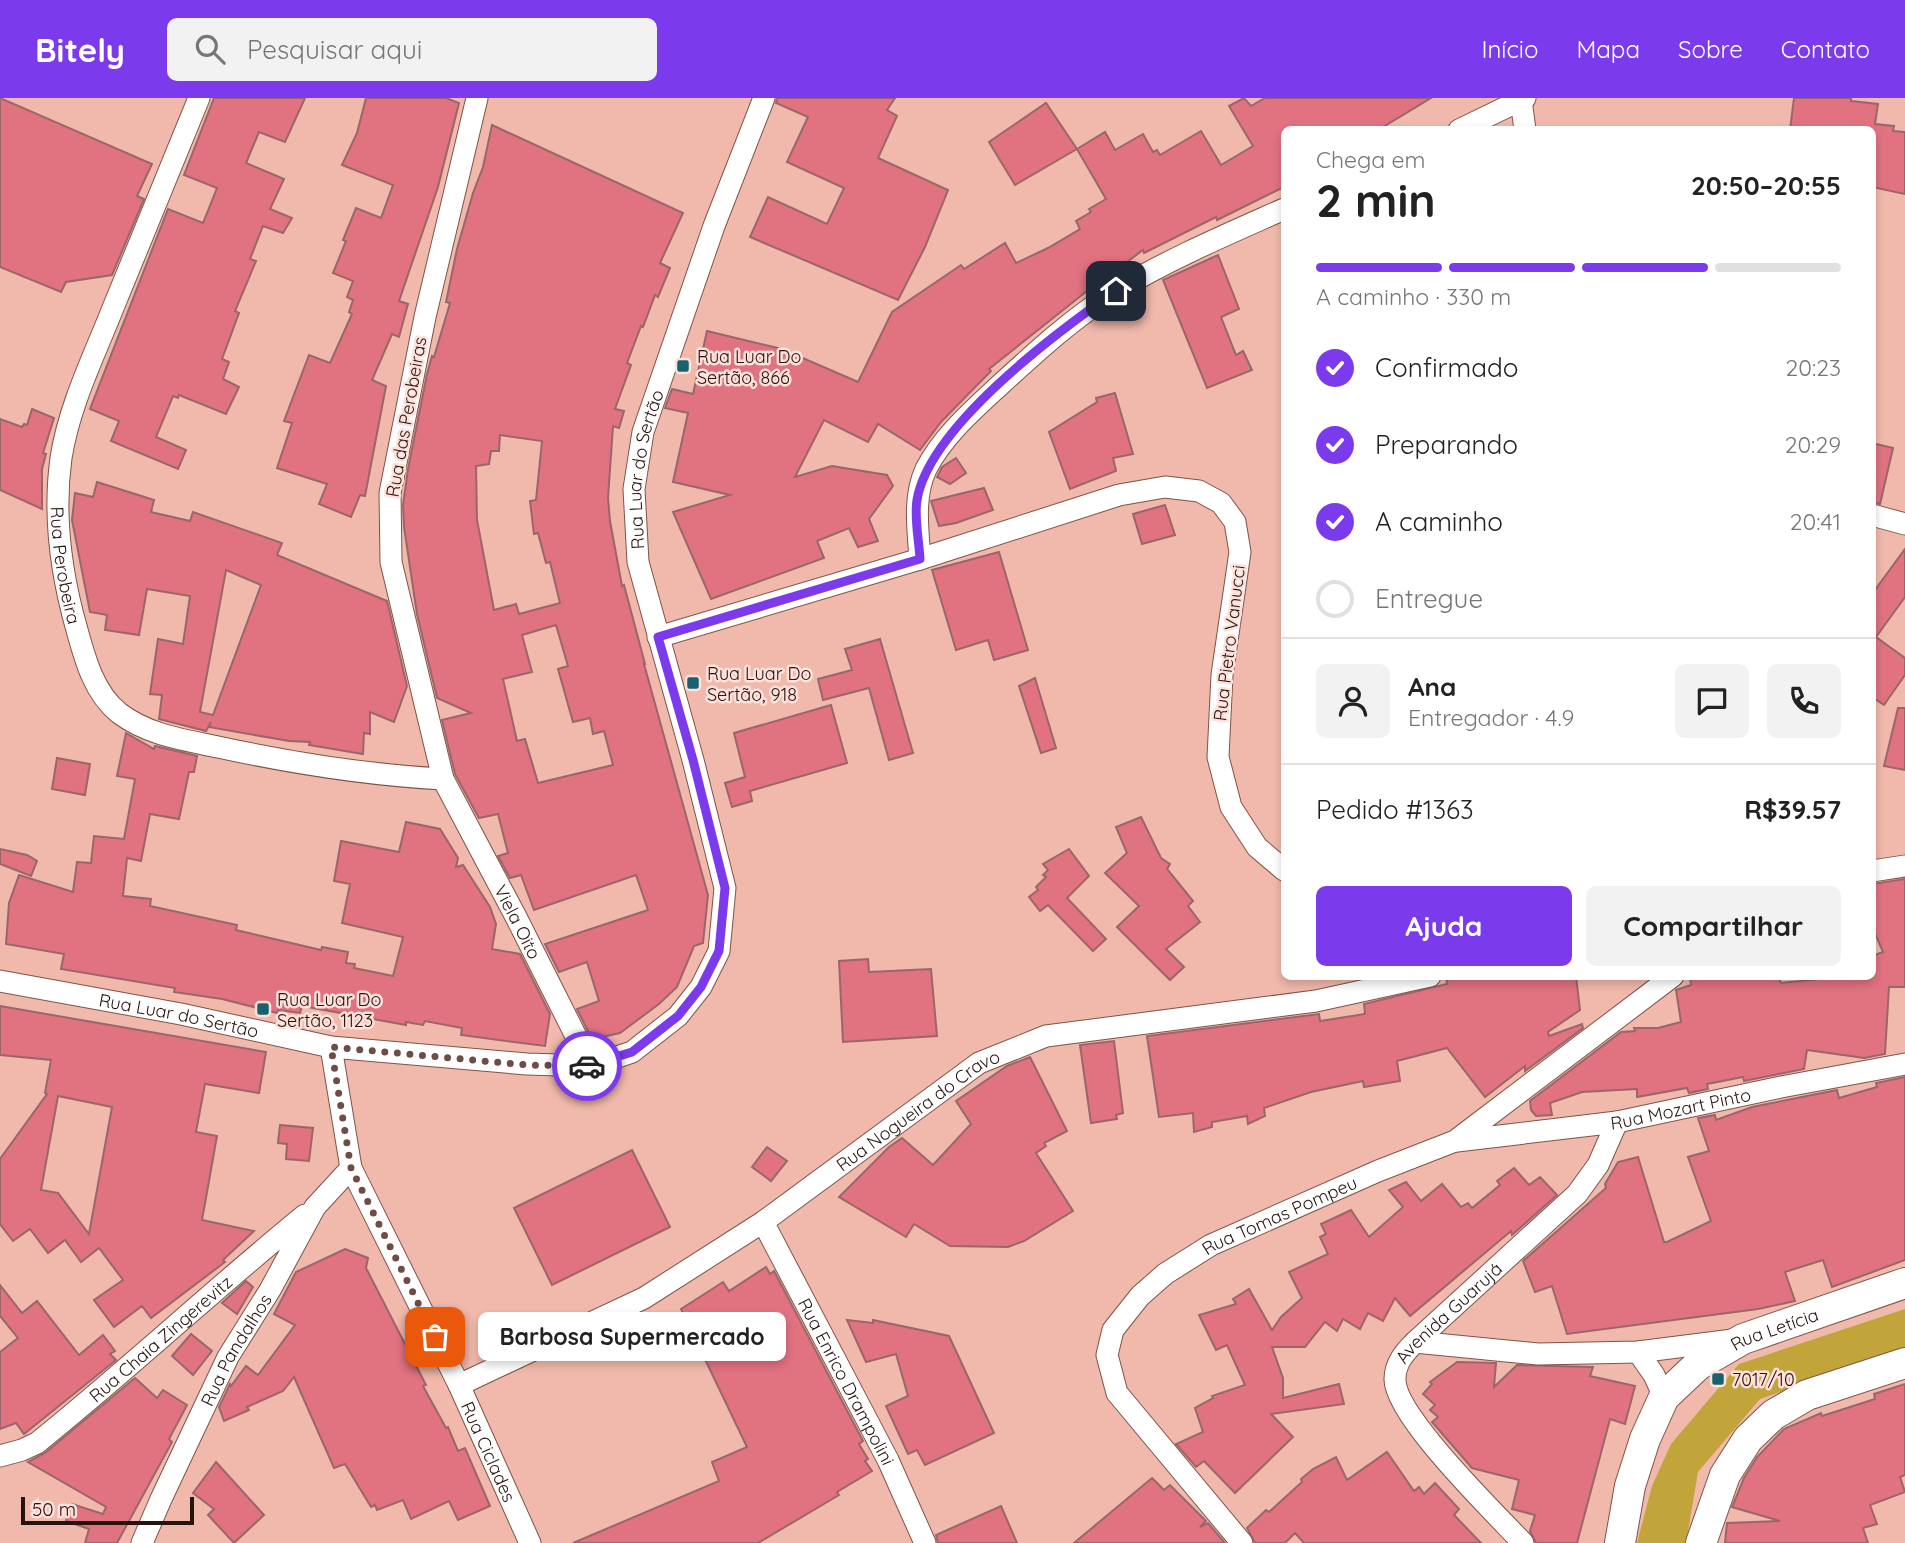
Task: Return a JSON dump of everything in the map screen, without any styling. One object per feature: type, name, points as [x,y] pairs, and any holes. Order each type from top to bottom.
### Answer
[{"type":"street","name":"Rua Perobeira","points":[[199,98],[94,355],[67,431],[58,487],[62,571],[84,656],[97,686],[118,712],[161,735],[274,760],[370,773],[443,779]]},
{"type":"street","name":"Rua das Perobeiras","points":[[443,779],[391,562],[390,493],[425,317],[477,98]]},
{"type":"street","name":"Rua Luar do Sertão","points":[[0,981],[181,1014],[331,1047],[527,1065],[590,1066],[632,1052],[678,1016],[701,987],[719,951],[725,888],[638,562],[634,489],[643,432],[714,226],[764,98]]},
{"type":"street","points":[[1467,126],[1523,99],[1525,126]]},
{"type":"street","points":[[920,559],[916,501],[926,471],[942,443],[976,407],[1058,332],[1116,291],[1197,248],[1281,210]]},
{"type":"street","name":"Rua Pietro Vanucci","points":[[658,637],[920,559],[1119,495],[1165,487],[1199,491],[1221,503],[1235,522],[1240,552],[1222,675],[1218,757],[1231,807],[1257,847],[1281,867]]},
{"type":"street","points":[[1876,516],[1905,524]]},
{"type":"street","name":"Viela Oito","points":[[443,779],[590,1066]]},
{"type":"street","points":[[1876,870],[1905,866]]},
{"type":"street","name":"Rua Nogueira do Cravo","points":[[459,1385],[644,1298],[763,1222],[979,1063],[1046,1036],[1316,1001],[1412,980]]},
{"type":"street","name":"Rua Tomas Pompeu","points":[[1242,1543],[1117,1394],[1107,1355],[1113,1330],[1148,1289],[1165,1274],[1211,1245],[1378,1171],[1455,1141],[1669,980]]},
{"type":"street","name":"Rua Ciclades","points":[[331,1047],[351,1168],[459,1385],[530,1543]]},
{"type":"street","name":"Rua Mozart Pinto","points":[[1455,1141],[1617,1122],[1905,1064]]},
{"type":"street","name":"Avenida Guarujá","points":[[1523,1543],[1416,1424],[1399,1397],[1395,1379],[1401,1357],[1415,1342],[1577,1194],[1598,1165],[1617,1122]]},
{"type":"street","name":"Rua Pandalhos","points":[[142,1543],[228,1357],[270,1290],[315,1207],[351,1168]]},
{"type":"street","name":"Rua Chaia Zingerevitz","points":[[0,1456],[37,1443],[315,1207]]},
{"type":"street","name":"Rua Enrico Drampolini","points":[[763,1222],[888,1460],[925,1543]]},
{"type":"street","name":"Rua Letícia","points":[[1415,1342],[1538,1354],[1638,1352],[1744,1339],[1905,1283]]},
{"type":"street","points":[[1620,1543],[1630,1486],[1645,1439],[1664,1397],[1699,1365],[1744,1339]]},
{"type":"street","points":[[1638,1352],[1654,1375],[1664,1397]]},
{"type":"street","points":[[1701,1543],[1725,1475],[1748,1439],[1773,1415],[1807,1395],[1905,1363]]},
{"type":"shaded area","points":[[1905,1309],[1905,1349],[1760,1399],[1698,1472],[1686,1543],[1637,1543],[1652,1486],[1671,1444],[1739,1364]]},
{"type":"building","points":[[0,98],[152,164],[137,196],[144,199],[112,275],[66,282],[61,292],[0,267]]},
{"type":"building","points":[[214,98],[305,98],[285,142],[259,132],[246,163],[284,179],[270,209],[292,218],[283,233],[263,226],[250,259],[256,261],[235,311],[239,313],[222,359],[229,362],[223,379],[239,387],[226,414],[179,395],[178,398],[173,396],[156,437],[186,450],[178,469],[111,441],[119,421],[90,409],[168,209],[203,223],[217,188],[184,175]]},
{"type":"building","points":[[366,98],[446,98],[459,103],[438,187],[399,301],[408,304],[399,337],[392,334],[372,380],[386,386],[365,496],[360,495],[351,517],[319,504],[327,484],[277,468],[292,423],[284,421],[309,355],[330,363],[352,314],[349,312],[353,300],[347,297],[353,281],[333,273],[356,208],[381,218],[393,185],[342,165],[357,133]]},
{"type":"building","points":[[777,98],[895,98],[887,110],[897,116],[878,158],[948,190],[925,247],[898,300],[750,237],[768,197],[827,224],[844,188],[787,162],[808,117],[776,103]]},
{"type":"building","points":[[1244,98],[1251,106],[1265,98],[1431,98],[1385,126],[1281,126],[1281,188],[1144,253],[1143,250],[1127,262],[1089,280],[1092,287],[989,369],[991,371],[941,422],[920,450],[878,424],[868,442],[824,420],[795,477],[832,466],[887,475],[893,486],[869,519],[878,541],[858,547],[849,528],[817,541],[824,558],[711,599],[673,512],[730,495],[673,482],[688,413],[665,408],[672,389],[693,394],[707,331],[782,349],[858,382],[892,312],[961,265],[964,269],[1005,243],[1016,263],[1048,248],[1080,229],[1076,221],[1106,199],[1077,149],[1105,132],[1115,150],[1143,134],[1153,152],[1157,150],[1160,155],[1201,131],[1221,165],[1253,146],[1229,106]]},
{"type":"building","points":[[1794,98],[1851,98],[1851,101],[1878,104],[1875,124],[1894,126],[1893,131],[1905,132],[1905,194],[1876,188],[1876,126],[1790,126]]},
{"type":"building","points":[[1046,103],[1077,149],[1015,185],[989,142]]},
{"type":"building","points":[[492,125],[683,213],[660,263],[670,268],[658,297],[655,295],[627,363],[631,365],[615,409],[624,411],[619,428],[613,426],[608,498],[622,586],[624,585],[708,895],[703,943],[694,946],[677,987],[659,1004],[620,1033],[592,1039],[577,1009],[599,1001],[587,962],[559,972],[545,944],[648,910],[636,875],[534,910],[521,875],[510,878],[498,856],[508,853],[498,814],[479,818],[455,774],[442,720],[471,713],[437,698],[417,614],[404,527],[403,505],[408,469],[427,374],[450,303],[446,302],[457,249],[483,167]],"holes":[[[500,435],[542,441],[536,500],[530,501],[534,534],[538,533],[546,563],[550,562],[560,603],[519,614],[516,604],[494,610],[477,520],[476,466],[489,464],[491,451],[499,451]],[[556,625],[568,666],[558,669],[573,722],[590,718],[593,734],[604,731],[613,765],[538,783],[525,739],[517,741],[503,679],[532,672],[522,635]]]},
{"type":"building","points":[[1218,255],[1239,309],[1221,317],[1236,355],[1243,351],[1252,370],[1207,388],[1163,280]]},
{"type":"building","points":[[1115,393],[1133,454],[1113,458],[1116,471],[1070,489],[1049,432],[1097,402],[1096,398]]},
{"type":"building","points":[[32,409],[54,418],[43,453],[46,454],[42,469],[42,509],[0,490],[0,419],[22,427],[27,425]]},
{"type":"building","points":[[1876,444],[1893,448],[1880,504],[1876,503]]},
{"type":"building","points":[[956,458],[966,473],[950,484],[937,477],[942,467]]},
{"type":"building","points":[[97,482],[154,500],[151,512],[190,521],[193,512],[282,543],[277,555],[387,601],[407,686],[394,722],[370,712],[370,734],[364,733],[363,754],[309,745],[310,742],[209,727],[211,722],[206,731],[159,719],[162,695],[150,694],[158,639],[183,644],[190,596],[147,589],[139,635],[105,630],[107,615],[90,612],[72,520],[75,493],[93,497]],"holes":[[[226,570],[261,585],[213,715],[200,712]]]},
{"type":"building","points":[[984,488],[993,510],[939,526],[931,501]]},
{"type":"building","points":[[1165,505],[1175,535],[1142,544],[1133,514]]},
{"type":"building","points":[[1905,549],[1905,597],[1876,637],[1876,589]]},
{"type":"building","points":[[999,552],[1028,650],[994,660],[988,640],[956,650],[932,570]]},
{"type":"building","points":[[1876,637],[1905,658],[1905,675],[1884,705],[1876,700]]},
{"type":"building","points":[[880,639],[913,753],[889,760],[869,688],[823,700],[818,679],[852,670],[845,649]]},
{"type":"building","points":[[1035,678],[1056,748],[1041,753],[1019,686]]},
{"type":"building","points":[[831,705],[847,763],[750,791],[752,801],[732,807],[725,783],[745,777],[734,733]]},
{"type":"building","points":[[1898,708],[1905,708],[1905,770],[1884,766]]},
{"type":"building","points":[[126,733],[154,749],[155,746],[197,756],[194,772],[189,772],[179,819],[150,814],[141,861],[127,858],[123,896],[151,899],[150,906],[237,925],[236,930],[321,950],[322,947],[348,952],[346,963],[355,964],[354,968],[393,976],[403,937],[342,923],[350,884],[334,881],[341,841],[399,852],[406,822],[440,829],[458,858],[456,867],[463,865],[490,907],[496,924],[492,949],[520,954],[550,1014],[545,1046],[461,1035],[462,1028],[425,1021],[423,1025],[406,1022],[406,1025],[302,1006],[300,1013],[278,1010],[277,1013],[222,999],[174,992],[175,988],[61,969],[64,954],[6,944],[9,903],[19,875],[73,892],[77,862],[91,863],[94,836],[124,839],[135,779],[117,776]]},
{"type":"building","points":[[57,758],[90,764],[85,795],[52,789]]},
{"type":"building","points":[[1141,817],[1161,858],[1170,864],[1167,869],[1193,901],[1188,906],[1200,922],[1166,949],[1184,967],[1170,980],[1117,927],[1139,906],[1105,873],[1127,853],[1116,827]]},
{"type":"building","points":[[0,849],[27,855],[37,861],[31,876],[0,864]]},
{"type":"building","points":[[1069,849],[1089,876],[1067,898],[1106,939],[1093,951],[1048,905],[1040,911],[1029,897],[1038,890],[1036,887],[1046,877],[1043,875],[1048,870],[1043,864]]},
{"type":"building","points":[[1905,879],[1905,987],[1889,987],[1885,1054],[1864,1058],[1807,1050],[1804,1069],[1744,1081],[1743,1077],[1707,1084],[1708,1089],[1689,1093],[1687,1088],[1637,1097],[1637,1089],[1582,1092],[1550,1103],[1552,1115],[1536,1116],[1531,1110],[1530,1101],[1621,1032],[1635,1031],[1634,1028],[1658,1028],[1681,1022],[1676,990],[1691,985],[1690,980],[1780,980],[1781,983],[1876,980],[1876,955],[1883,952],[1876,935],[1876,883]]},
{"type":"building","points":[[868,959],[869,972],[931,969],[937,1036],[843,1042],[839,961]]},
{"type":"building","points":[[1446,980],[1576,980],[1580,1010],[1548,1032],[1549,1036],[1582,1024],[1583,1028],[1525,1071],[1525,1066],[1485,1097],[1447,1048],[1397,1061],[1400,1081],[1364,1087],[1363,1081],[1311,1092],[1264,1108],[1265,1116],[1248,1124],[1247,1116],[1212,1122],[1212,1127],[1194,1132],[1193,1113],[1159,1117],[1147,1036],[1319,1014],[1320,1021],[1365,1014],[1364,1004],[1447,984]]},
{"type":"building","points":[[0,1006],[266,1052],[259,1093],[205,1084],[196,1132],[217,1136],[202,1220],[254,1231],[223,1260],[225,1262],[151,1318],[142,1306],[114,1327],[94,1300],[123,1280],[99,1248],[81,1262],[65,1240],[48,1253],[30,1229],[13,1241],[0,1224],[0,1159],[47,1094],[45,1093],[51,1060],[0,1055]],"holes":[[[58,1096],[112,1107],[89,1234],[58,1193],[41,1190]]]},
{"type":"building","points":[[1114,1041],[1123,1113],[1116,1115],[1117,1119],[1091,1123],[1080,1045]]},
{"type":"building","points":[[1030,1057],[1067,1131],[1044,1143],[1046,1146],[1036,1153],[1073,1211],[1024,1241],[1008,1247],[950,1246],[914,1224],[906,1237],[839,1197],[889,1147],[902,1138],[933,1165],[971,1124],[956,1101],[1007,1066]]},
{"type":"building","points":[[1905,1077],[1905,1260],[1832,1287],[1823,1260],[1785,1272],[1795,1301],[1758,1309],[1567,1334],[1552,1286],[1535,1292],[1523,1261],[1606,1188],[1605,1184],[1618,1162],[1638,1157],[1664,1242],[1667,1242],[1711,1221],[1688,1157],[1709,1151],[1698,1118],[1715,1115],[1716,1120],[1752,1107],[1837,1090],[1839,1098],[1877,1087],[1876,1083]]},
{"type":"building","points":[[280,1125],[313,1128],[309,1161],[286,1159],[287,1144],[278,1143]]},
{"type":"building","points":[[767,1147],[787,1161],[771,1181],[752,1167]]},
{"type":"building","points":[[632,1150],[670,1227],[552,1285],[514,1208]]},
{"type":"building","points":[[1514,1168],[1529,1185],[1540,1177],[1557,1195],[1512,1235],[1511,1231],[1410,1316],[1395,1298],[1383,1321],[1368,1313],[1360,1329],[1343,1319],[1337,1331],[1325,1322],[1305,1347],[1272,1347],[1283,1378],[1283,1398],[1339,1384],[1344,1404],[1271,1414],[1293,1437],[1235,1493],[1204,1461],[1196,1467],[1176,1444],[1203,1432],[1195,1408],[1213,1398],[1212,1396],[1245,1385],[1227,1345],[1216,1350],[1199,1315],[1236,1304],[1233,1299],[1249,1289],[1272,1330],[1281,1317],[1302,1298],[1289,1272],[1328,1254],[1320,1237],[1326,1234],[1321,1224],[1351,1210],[1369,1237],[1403,1207],[1389,1190],[1406,1182],[1421,1201],[1442,1184],[1461,1207],[1468,1203],[1472,1208],[1500,1185],[1497,1181]]},
{"type":"building","points":[[345,1249],[368,1258],[366,1268],[426,1385],[423,1386],[446,1428],[448,1427],[458,1451],[465,1448],[490,1506],[458,1520],[449,1501],[411,1519],[403,1500],[377,1510],[375,1505],[371,1507],[345,1464],[334,1468],[294,1377],[283,1391],[224,1421],[219,1407],[230,1384],[231,1386],[246,1366],[258,1375],[295,1325],[274,1314],[296,1272]]},
{"type":"building","points":[[766,1267],[770,1274],[774,1271],[863,1441],[859,1444],[872,1471],[837,1492],[839,1495],[758,1543],[573,1543],[719,1481],[712,1462],[747,1447],[681,1309],[723,1282],[729,1291]]},
{"type":"building","points":[[246,1281],[253,1287],[237,1314],[222,1303]]},
{"type":"building","points":[[0,1285],[22,1313],[37,1301],[79,1355],[103,1335],[115,1351],[110,1354],[116,1360],[24,1434],[16,1423],[0,1429],[0,1352],[18,1338],[0,1316]]},
{"type":"building","points":[[847,1320],[873,1323],[873,1320],[949,1336],[994,1433],[925,1465],[917,1450],[908,1454],[886,1406],[908,1396],[896,1354],[866,1362]]},
{"type":"building","points":[[191,1334],[212,1351],[193,1375],[172,1356]]},
{"type":"building","points":[[1457,1362],[1496,1363],[1494,1387],[1517,1365],[1593,1367],[1590,1376],[1635,1386],[1625,1424],[1610,1419],[1577,1543],[1536,1543],[1530,1531],[1535,1515],[1512,1509],[1519,1480],[1472,1468],[1432,1422],[1438,1417],[1430,1410],[1435,1405],[1423,1394],[1432,1384],[1430,1382]]},
{"type":"building","points":[[135,1378],[157,1398],[163,1390],[187,1405],[169,1439],[172,1442],[117,1543],[85,1543],[89,1529],[66,1521],[72,1504],[103,1514],[106,1507],[28,1462],[45,1453]]},
{"type":"building","points":[[1905,1384],[1905,1475],[1900,1477],[1905,1492],[1870,1505],[1877,1524],[1863,1528],[1868,1543],[1725,1543],[1727,1523],[1780,1521],[1732,1507],[1744,1478],[1757,1457],[1784,1429],[1821,1413],[1822,1416],[1875,1399],[1874,1394]]},
{"type":"building","points":[[1387,1452],[1414,1491],[1419,1487],[1424,1494],[1435,1483],[1459,1509],[1454,1515],[1481,1543],[1304,1543],[1295,1533],[1285,1543],[1255,1543],[1247,1528],[1266,1510],[1269,1512],[1313,1469],[1336,1457],[1347,1480]]},
{"type":"building","points":[[216,1462],[264,1515],[234,1543],[208,1515],[214,1509],[193,1493]]},
{"type":"building","points":[[1152,1478],[1164,1490],[1170,1485],[1206,1521],[1200,1527],[1208,1523],[1225,1543],[1074,1543]]},
{"type":"building","points":[[1001,1506],[1017,1543],[938,1543],[936,1535]]},
{"type":"way so far","points":[[435,1337],[351,1168],[331,1047],[527,1065],[587,1066]]},
{"type":"place","name":"Rua Luar Do Sertão, 866","points":[[683,366]]},
{"type":"place","name":"Rua Luar Do Sertão, 918","points":[[693,683]]},
{"type":"place","name":"Rua Luar Do Sertão, 1123","points":[[263,1009]]},
{"type":"place","name":"Barbosa Supermercado","points":[[435,1337]]},
{"type":"place","name":"7017/10","points":[[1718,1379]]},
{"type":"route","points":[[587,1066],[632,1052],[678,1016],[701,987],[719,951],[725,888],[658,637],[920,559],[916,501],[926,471],[942,443],[976,407],[1058,332],[1116,291]]}]
